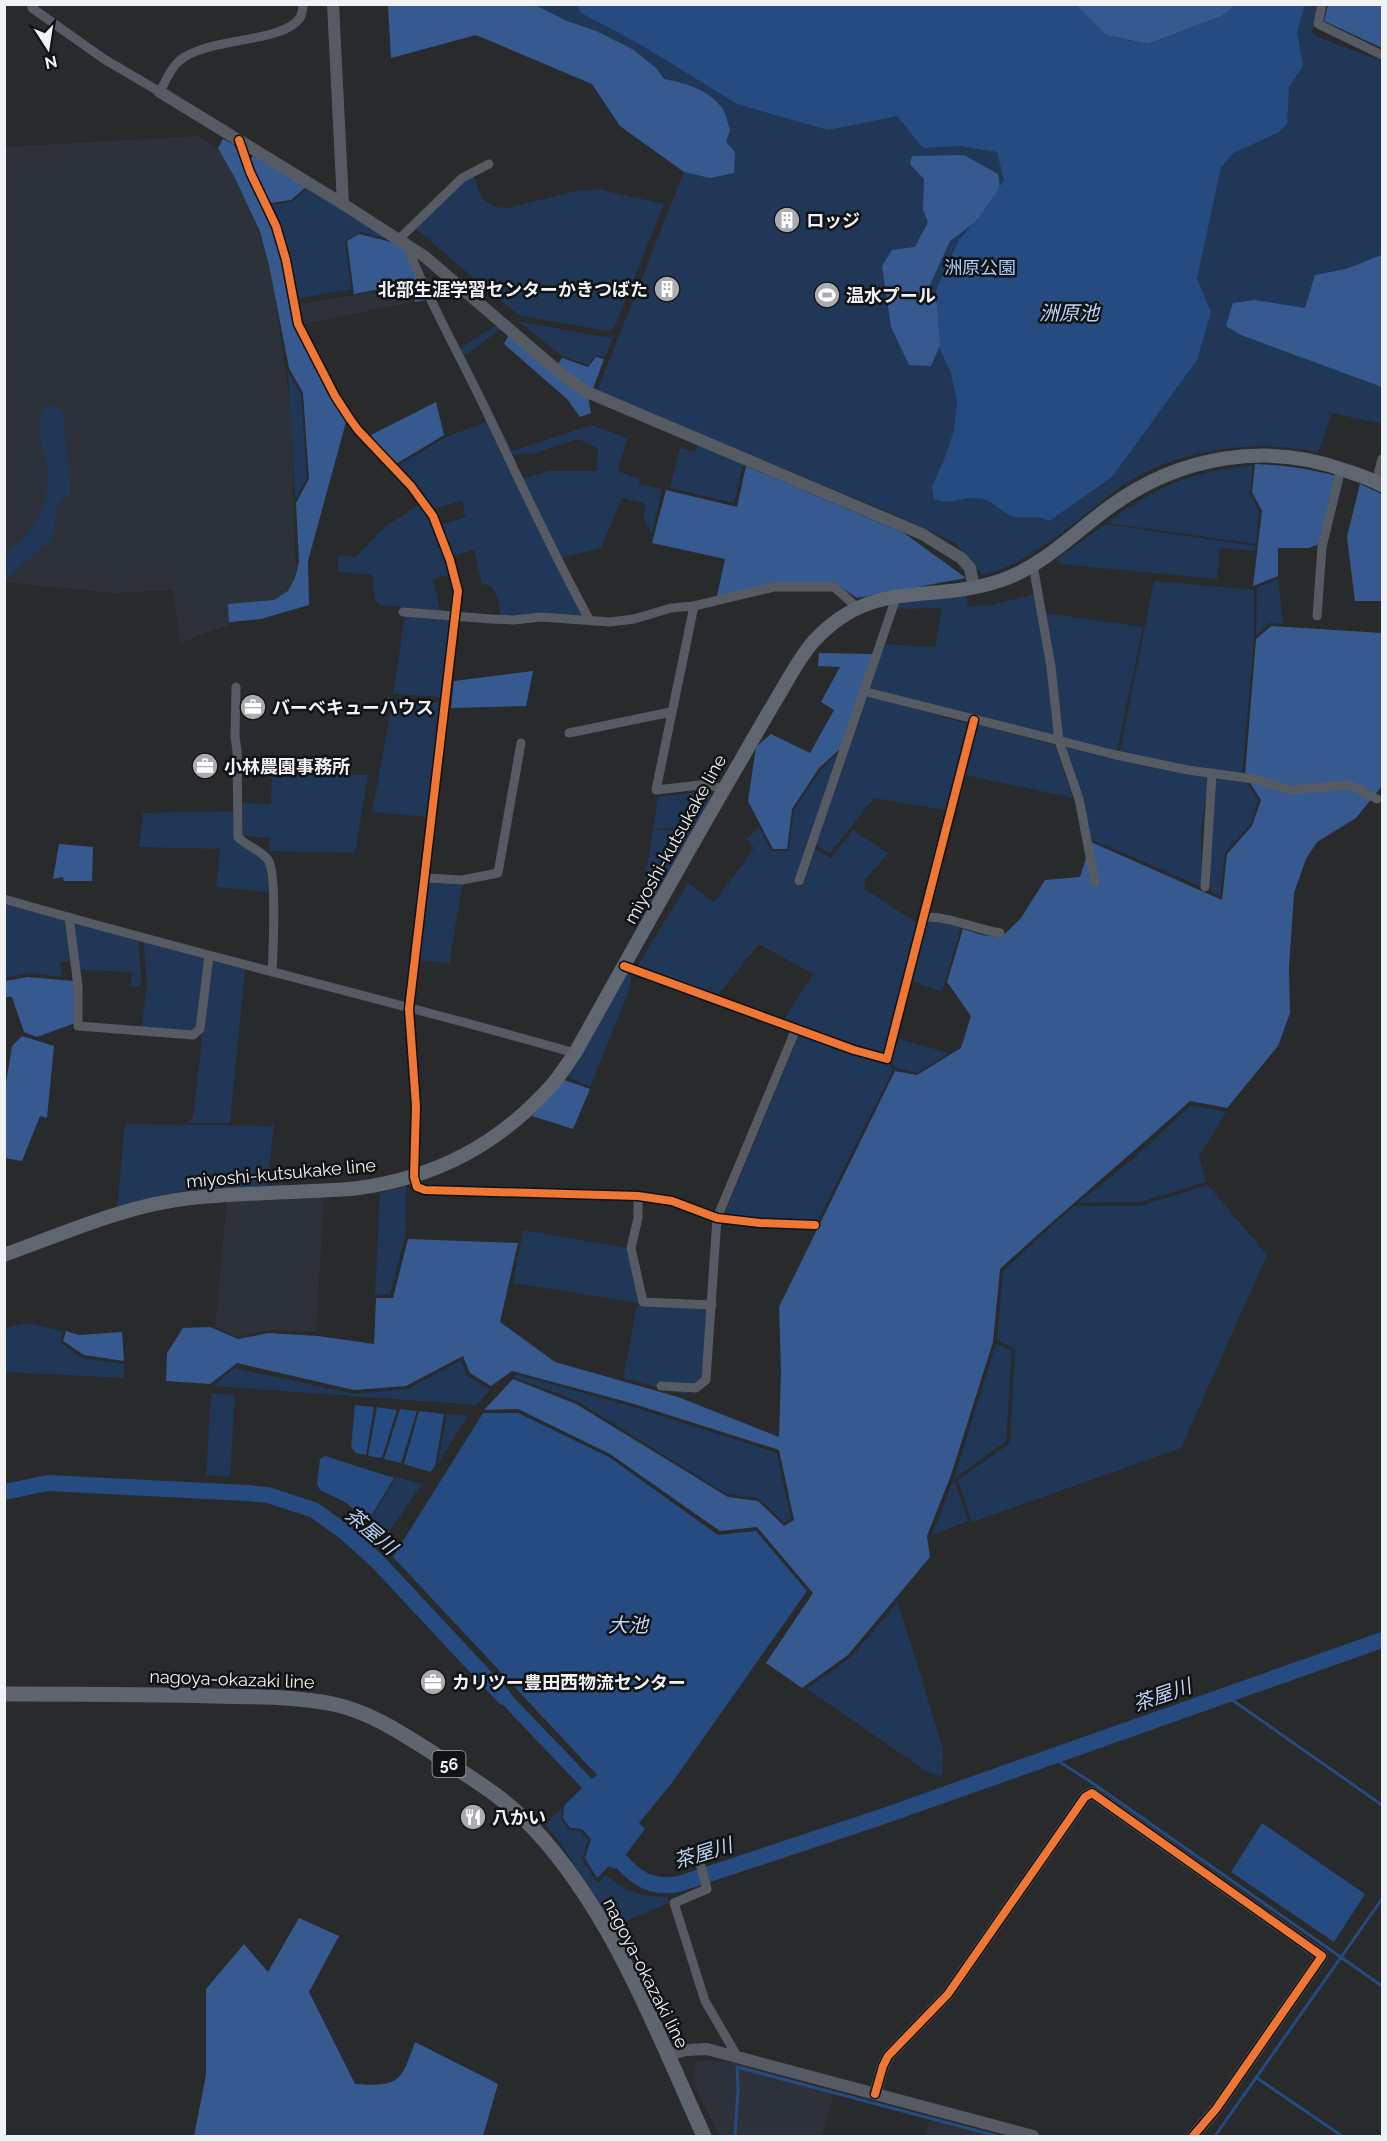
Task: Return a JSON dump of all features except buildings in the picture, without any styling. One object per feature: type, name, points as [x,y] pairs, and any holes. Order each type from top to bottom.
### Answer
[{"type":"main road","name":"miyoshi-kutsukake line","points":[[4,1255],[108,1216],[154,1204],[190,1198],[357,1188],[414,1177],[450,1163],[481,1146],[521,1117],[552,1085],[575,1053],[723,790],[798,663],[828,627],[858,608],[897,595],[956,590],[1004,579],[1033,565],[1138,488],[1188,466],[1227,457],[1273,455],[1295,457],[1341,469],[1379,483]]},
{"type":"main road","name":"nagoya-okazaki line","points":[[4,1694],[186,1695],[313,1700],[351,1708],[386,1724],[489,1789],[525,1820],[547,1844],[598,1916],[668,2055],[704,2136]]},
{"type":"street","points":[[31,4],[32,8],[104,59],[343,204],[424,256],[565,377],[587,392],[922,534],[961,558],[970,568],[974,587]]},
{"type":"street","points":[[160,92],[179,61],[194,52],[217,44],[277,32],[292,25],[301,16],[303,4]]},
{"type":"street","points":[[333,4],[343,204]]},
{"type":"street","points":[[1322,4],[1318,24],[1383,55]]},
{"type":"street","points":[[239,140],[250,172],[276,226],[298,324],[334,396],[350,419],[411,486],[433,516],[450,560],[458,591],[409,1009],[416,1106],[414,1177],[417,1187],[425,1190],[638,1196],[672,1201],[717,1218],[760,1223],[815,1225]]},
{"type":"street","points":[[402,243],[462,178],[489,164]]},
{"type":"street","points":[[402,243],[482,402],[557,561],[589,619]]},
{"type":"street","points":[[1379,483],[1383,459]]},
{"type":"street","points":[[1317,616],[1322,547],[1341,469]]},
{"type":"street","points":[[1033,565],[1051,667],[1059,741],[1079,799],[1095,882]]},
{"type":"street","points":[[403,612],[514,620],[541,617],[610,622],[634,619],[671,608],[694,606],[774,587],[834,587],[858,608]]},
{"type":"street","points":[[799,881],[897,595]]},
{"type":"street","points":[[694,606],[656,790],[710,784],[723,790]]},
{"type":"street","points":[[236,687],[238,837],[258,850],[269,861],[273,891],[272,972]]},
{"type":"street","points":[[863,691],[1154,764],[1260,780],[1290,790],[1350,785],[1377,799]]},
{"type":"street","points":[[569,733],[671,712]]},
{"type":"street","points":[[624,966],[854,1050],[887,1059],[974,720]]},
{"type":"street","points":[[425,878],[462,880],[498,873],[521,742]]},
{"type":"street","points":[[1205,887],[1212,772]]},
{"type":"street","points":[[4,899],[575,1053]]},
{"type":"street","points":[[924,917],[935,916],[1000,933]]},
{"type":"street","points":[[69,918],[78,986],[78,1026],[192,1035],[200,1029],[209,956]]},
{"type":"street","points":[[661,1386],[696,1388],[706,1380],[717,1218],[796,1029]]},
{"type":"street","points":[[638,1196],[638,1218],[631,1248],[643,1302],[712,1305]]},
{"type":"street","points":[[874,2094],[888,2056],[948,1994],[1085,1797],[1092,1793],[1322,1956],[1216,2109],[1193,2136]]},
{"type":"street","points":[[700,1863],[707,1889],[674,1903],[705,2001],[737,2056]]},
{"type":"street","points":[[668,2055],[686,2050],[707,2049],[1033,2136]]},
{"type":"shaded area","points":[[388,5],[535,5],[567,21],[596,31],[634,50],[657,69],[664,79],[696,88],[717,102],[723,110],[730,130],[726,142],[735,152],[734,173],[710,178],[684,172],[620,126],[592,84],[476,35],[391,58]]},
{"type":"shaded area","points":[[1076,5],[1236,5],[1222,16],[1148,44],[1106,35]]},
{"type":"shaded area","points":[[1328,5],[1382,5],[1382,48],[1324,21]]},
{"type":"shaded area","points":[[199,136],[231,159],[270,263],[290,403],[297,599],[180,643],[173,590],[113,593],[5,582],[5,147]]},
{"type":"shaded area","points":[[223,139],[233,144],[238,151],[272,229],[281,261],[293,325],[331,399],[346,422],[308,561],[309,605],[261,619],[229,622],[228,604],[274,600],[288,591],[295,578],[299,562],[296,503],[309,479],[303,393],[289,368],[269,265],[260,232],[218,148]]},
{"type":"shaded area","points":[[255,154],[306,187],[291,200],[270,203],[253,170],[250,159]]},
{"type":"shaded area","points":[[964,155],[998,174],[1001,195],[985,215],[950,241],[928,289],[944,319],[944,334],[931,366],[909,365],[891,327],[882,266],[892,250],[915,247],[928,222],[923,210],[924,179],[910,164],[912,156]]},
{"type":"shaded area","points":[[359,234],[405,248],[426,300],[415,302],[411,283],[354,294],[347,241]]},
{"type":"shaded area","points":[[1382,255],[1382,387],[1241,335],[1226,326],[1233,303],[1255,300],[1305,308],[1315,275],[1346,269]]},
{"type":"shaded area","points":[[410,286],[413,302],[304,324],[300,304]]},
{"type":"shaded area","points":[[509,334],[588,397],[591,413],[580,417],[567,399],[504,344]]},
{"type":"shaded area","points":[[596,357],[604,359],[593,389],[557,365],[562,358],[588,367]]},
{"type":"shaded area","points":[[436,402],[444,435],[396,464],[369,436]]},
{"type":"shaded area","points":[[1255,464],[1276,465],[1336,476],[1319,544],[1309,548],[1278,548],[1278,576],[1253,586],[1262,511],[1252,492]]},
{"type":"shaded area","points":[[746,466],[904,533],[966,578],[857,598],[836,584],[717,596],[725,559],[652,543],[666,490],[737,507]]},
{"type":"shaded area","points":[[1360,484],[1382,494],[1382,601],[1355,601],[1347,537]]},
{"type":"shaded area","points":[[1271,626],[1382,633],[1382,786],[1356,818],[1317,842],[1306,859],[1294,893],[1289,967],[1290,1013],[1278,1046],[1227,1108],[1190,1101],[1000,1269],[993,1342],[951,1475],[927,1536],[930,1557],[848,1655],[802,1688],[766,1663],[813,1593],[757,1527],[720,1531],[610,1454],[518,1409],[484,1410],[513,1379],[576,1404],[728,1497],[758,1501],[784,1526],[794,1520],[779,1450],[631,1403],[512,1371],[491,1386],[470,1373],[463,1356],[406,1386],[354,1390],[237,1363],[210,1384],[166,1381],[167,1353],[183,1328],[210,1327],[238,1339],[269,1333],[318,1336],[374,1344],[376,1298],[393,1298],[408,1239],[518,1243],[500,1322],[555,1362],[678,1397],[779,1437],[781,1371],[779,1307],[895,1071],[917,1075],[961,1048],[971,1016],[947,982],[963,929],[982,935],[1002,937],[1021,918],[1045,880],[1080,877],[1091,842],[1222,900],[1227,854],[1252,826],[1261,800],[1245,775],[1256,639]]},
{"type":"shaded area","points":[[819,653],[873,654],[840,749],[819,768],[792,809],[787,849],[773,849],[748,801],[756,747],[771,734],[810,753],[834,710],[821,702],[840,667],[818,666]]},
{"type":"shaded area","points":[[533,671],[526,706],[451,708],[454,681]]},
{"type":"shaded area","points":[[59,844],[93,847],[92,881],[64,881],[63,877],[53,879]]},
{"type":"shaded area","points":[[28,977],[74,981],[75,1023],[37,1037],[24,1032],[12,997],[5,997],[5,981]]},
{"type":"shaded area","points":[[22,1036],[54,1046],[47,1118],[40,1116],[22,1161],[4,1158],[5,1089],[12,1046]]},
{"type":"shaded area","points":[[564,1080],[590,1089],[573,1129],[532,1116]]},
{"type":"shaded area","points":[[324,1196],[316,1332],[268,1330],[238,1337],[215,1327],[227,1200]]},
{"type":"shaded area","points":[[66,1331],[79,1335],[122,1332],[124,1361],[84,1355],[63,1341]]},
{"type":"shaded area","points":[[299,1918],[339,1936],[309,1992],[355,2084],[390,2083],[396,2079],[406,2066],[415,2042],[498,2084],[483,2136],[194,2136],[206,2075],[206,1989],[244,1944],[268,1972]]},
{"type":"shaded area","points":[[707,2060],[734,2063],[834,2092],[822,2136],[719,2136],[693,2081],[696,2062]]},
{"type":"shaded area","points":[[930,2118],[1000,2136],[926,2136]]},
{"type":"green space","name":"洲原公園","points":[[388,5],[1319,5],[1312,32],[1318,37],[1382,61],[1382,424],[1332,413],[1318,452],[1294,448],[1245,447],[1220,449],[1173,461],[1128,482],[1035,552],[1010,566],[983,575],[955,543],[900,517],[597,391],[684,172],[620,126],[592,84],[476,35],[391,58]]},
{"type":"green space","points":[[474,176],[484,199],[499,207],[507,208],[576,191],[597,189],[664,204],[614,328],[608,331],[521,316],[414,227],[463,181]]},
{"type":"green space","points":[[307,188],[388,239],[360,232],[345,241],[351,289],[296,299],[270,205],[292,202]]},
{"type":"green space","points":[[518,321],[609,338],[615,333],[605,357],[596,355],[588,365],[562,356]]},
{"type":"green space","points":[[497,325],[501,329],[464,356],[512,451],[591,425],[628,438],[617,471],[640,479],[639,484],[662,489],[652,533],[643,519],[646,504],[622,498],[601,548],[561,558],[523,478],[549,471],[597,471],[598,448],[578,439],[535,453],[511,455],[458,350]]},
{"type":"green space","points":[[288,372],[301,394],[307,478],[295,500]]},
{"type":"green space","points":[[55,405],[62,411],[71,495],[58,502],[52,540],[5,579],[5,553],[31,529],[46,498],[48,474],[40,422],[46,406]]},
{"type":"green space","points":[[486,422],[583,615],[541,613],[515,617],[499,616],[498,600],[491,586],[482,584],[474,550],[452,556],[440,525],[466,517],[462,501],[432,509],[398,466],[446,437]]},
{"type":"green space","points":[[698,444],[743,464],[734,503],[670,488],[680,448],[695,452]]},
{"type":"green space","points":[[1253,465],[1250,492],[1259,512],[1256,544],[1107,523],[1142,499],[1176,482],[1211,472]]},
{"type":"green space","points":[[420,504],[438,538],[449,575],[433,579],[440,611],[380,605],[375,599],[372,575],[338,572],[338,555],[356,557],[385,527]]},
{"type":"green space","points":[[1106,524],[1256,546],[1255,551],[1220,548],[1217,579],[1060,564],[1058,558]]},
{"type":"green space","points":[[1278,579],[1283,624],[1269,623],[1256,636],[1257,587]]},
{"type":"green space","points":[[1154,581],[1254,590],[1254,638],[1242,773],[1166,762],[1120,751]]},
{"type":"green space","points":[[966,594],[968,607],[994,604],[1036,594],[1048,667],[1054,735],[868,688],[884,644],[935,647],[942,608],[897,609],[900,600]]},
{"type":"green space","points":[[1045,613],[1143,627],[1117,751],[1062,738]]},
{"type":"green space","points":[[405,615],[453,619],[442,697],[393,694]]},
{"type":"green space","points":[[866,695],[968,724],[945,810],[874,798],[830,853],[815,845]]},
{"type":"green space","points":[[393,700],[441,703],[428,817],[372,812]]},
{"type":"green space","points":[[977,725],[1055,745],[1073,798],[965,775]]},
{"type":"green space","points":[[1063,745],[1209,775],[1201,830],[1202,887],[1086,837]]},
{"type":"green space","points":[[839,752],[794,883],[801,888],[814,849],[831,858],[853,830],[888,853],[865,880],[865,889],[917,923],[885,1054],[784,1020],[813,974],[759,944],[717,996],[637,967],[688,883],[714,902],[754,848],[747,839],[759,827],[771,851],[788,851],[794,810],[821,770]]},
{"type":"green space","points":[[272,773],[368,775],[355,853],[269,851],[270,838],[243,836],[242,803],[271,804]]},
{"type":"green space","points":[[1215,777],[1245,781],[1258,800],[1250,825],[1225,852],[1220,897],[1211,891],[1210,845]]},
{"type":"green space","points":[[708,791],[712,795],[696,827],[653,829],[658,797]]},
{"type":"green space","points":[[234,811],[234,837],[242,847],[257,853],[266,863],[268,892],[216,887],[220,849],[139,847],[143,813]]},
{"type":"green space","points":[[696,829],[635,938],[653,830]]},
{"type":"green space","points":[[429,883],[462,885],[449,964],[420,960]]},
{"type":"green space","points":[[4,904],[65,921],[70,961],[60,963],[62,977],[29,973],[5,978]]},
{"type":"green space","points":[[927,920],[961,927],[942,992],[912,981]]},
{"type":"green space","points":[[73,922],[139,941],[141,984],[138,987],[131,987],[132,972],[79,970]]},
{"type":"green space","points":[[144,942],[205,959],[196,1027],[191,1031],[141,1027],[147,987]]},
{"type":"green space","points":[[211,961],[245,969],[230,1123],[186,1123],[193,1117]]},
{"type":"green space","points":[[626,973],[631,975],[630,987],[590,1087],[566,1076]]},
{"type":"green space","points":[[799,1035],[855,1055],[888,1062],[893,1070],[818,1220],[724,1215]]},
{"type":"green space","points":[[896,1038],[949,1053],[917,1073],[896,1068],[890,1060]]},
{"type":"green space","points":[[1191,1105],[1226,1112],[1199,1156],[1206,1182],[1140,1202],[1078,1203],[1134,1158]]},
{"type":"green space","points":[[125,1124],[274,1126],[267,1186],[180,1191],[117,1208]]},
{"type":"green space","points":[[1208,1185],[1267,1255],[1181,1448],[972,1522],[958,1480],[1010,1443],[1015,1349],[997,1340],[1003,1271],[1074,1206],[1140,1206]]},
{"type":"green space","points":[[406,1186],[405,1237],[390,1294],[375,1295],[380,1193]]},
{"type":"green space","points":[[523,1230],[626,1248],[639,1303],[513,1283]]},
{"type":"green space","points":[[637,1306],[708,1309],[702,1379],[686,1395],[623,1378]]},
{"type":"green space","points":[[27,1323],[63,1331],[60,1342],[82,1358],[124,1364],[124,1378],[5,1372],[5,1328]]},
{"type":"green space","points":[[996,1344],[1012,1350],[1006,1441],[954,1479]]},
{"type":"green space","points":[[461,1360],[467,1376],[490,1390],[477,1405],[213,1386],[235,1368],[354,1394],[408,1389]]},
{"type":"green space","points":[[516,1374],[630,1406],[777,1453],[791,1519],[784,1523],[759,1498],[727,1494],[577,1401],[513,1377]]},
{"type":"green space","points":[[211,1393],[235,1395],[230,1477],[206,1475]]},
{"type":"green space","points":[[447,1414],[468,1416],[438,1463]]},
{"type":"green space","points":[[396,1477],[422,1484],[383,1540],[368,1523]]},
{"type":"green space","points":[[954,1479],[968,1521],[932,1535]]},
{"type":"green space","points":[[898,1602],[943,1749],[942,1776],[929,1773],[807,1689],[851,1657]]},
{"type":"green space","points":[[562,1808],[561,1819],[569,1830],[581,1831],[588,1840],[582,1859],[597,1883],[606,1875],[634,1892],[667,1897],[669,1903],[607,1929],[573,1861],[545,1825]]},
{"type":"water","name":"洲原池","points":[[577,5],[1076,5],[1106,35],[1148,44],[1222,16],[1236,5],[1305,5],[1297,32],[1303,66],[1289,87],[1287,124],[1278,133],[1233,153],[1221,167],[1197,279],[1211,312],[1197,360],[1112,477],[1049,521],[1040,517],[1012,516],[987,500],[969,498],[940,501],[934,499],[932,487],[954,431],[957,401],[951,373],[940,349],[936,290],[959,240],[980,216],[1004,180],[997,152],[961,146],[923,148],[897,116],[828,130],[737,104],[643,46],[581,13]]},
{"type":"water","points":[[355,1405],[374,1407],[366,1455],[356,1453],[351,1447]]},
{"type":"water","points":[[377,1407],[397,1410],[382,1458],[368,1456]]},
{"type":"water","points":[[400,1409],[417,1411],[401,1463],[384,1459]]},
{"type":"water","points":[[419,1411],[444,1414],[435,1466],[430,1472],[404,1464]]},
{"type":"water","name":"大池","points":[[483,1413],[518,1413],[609,1457],[718,1535],[756,1531],[807,1591],[671,1784],[639,1823],[645,1829],[615,1869],[609,1866],[597,1878],[585,1858],[591,1839],[582,1829],[570,1828],[563,1818],[564,1806],[582,1788],[484,1685],[493,1676],[592,1779],[597,1775],[393,1557]]},
{"type":"water","points":[[325,1456],[394,1478],[368,1521],[345,1502],[320,1490],[317,1484],[320,1459]]},
{"type":"water","points":[[1262,1823],[1365,1894],[1334,1942],[1231,1872]]},
{"type":"waterway","name":"茶屋川","points":[[4,1492],[48,1483],[247,1493],[268,1495],[314,1510],[346,1533],[378,1562],[504,1697]]},
{"type":"waterway","name":"茶屋川","points":[[608,1844],[629,1870],[637,1876],[656,1884],[679,1884],[881,1817],[1382,1640]]},
{"type":"waterway","points":[[1225,1695],[1382,1805]]},
{"type":"waterway","points":[[1052,1757],[1382,1986]]},
{"type":"waterway","points":[[1215,2136],[1382,1899]]},
{"type":"waterway","points":[[735,2136],[737,2067],[997,2136]]},
{"type":"waterway","points":[[1257,2078],[1342,2136]]},
{"type":"cycle path","points":[[239,140],[250,172],[276,226],[286,260],[298,324],[335,396],[350,419],[411,486],[433,516],[450,560],[458,591],[409,1009],[416,1106],[414,1177],[417,1187],[425,1190],[638,1196],[672,1201],[717,1218],[760,1223],[815,1225]]},
{"type":"cycle path","points":[[624,966],[854,1050],[887,1059],[974,720]]},
{"type":"cycle path","points":[[875,2094],[888,2056],[948,1994],[1085,1797],[1092,1793],[1322,1956],[1216,2109],[1193,2136]]},
{"type":"place","name":"ロッジ","points":[[787,220]]},
{"type":"place","name":"北部生涯学習センターかきつばた","points":[[667,289]]},
{"type":"place","name":"温水プール","points":[[827,295]]},
{"type":"place","name":"バーベキューハウス","points":[[253,707]]},
{"type":"place","name":"小林農園事務所","points":[[205,766]]},
{"type":"place","name":"カリツー豊田西物流センター","points":[[433,1682]]},
{"type":"place","name":"八かい","points":[[473,1817]]}]
